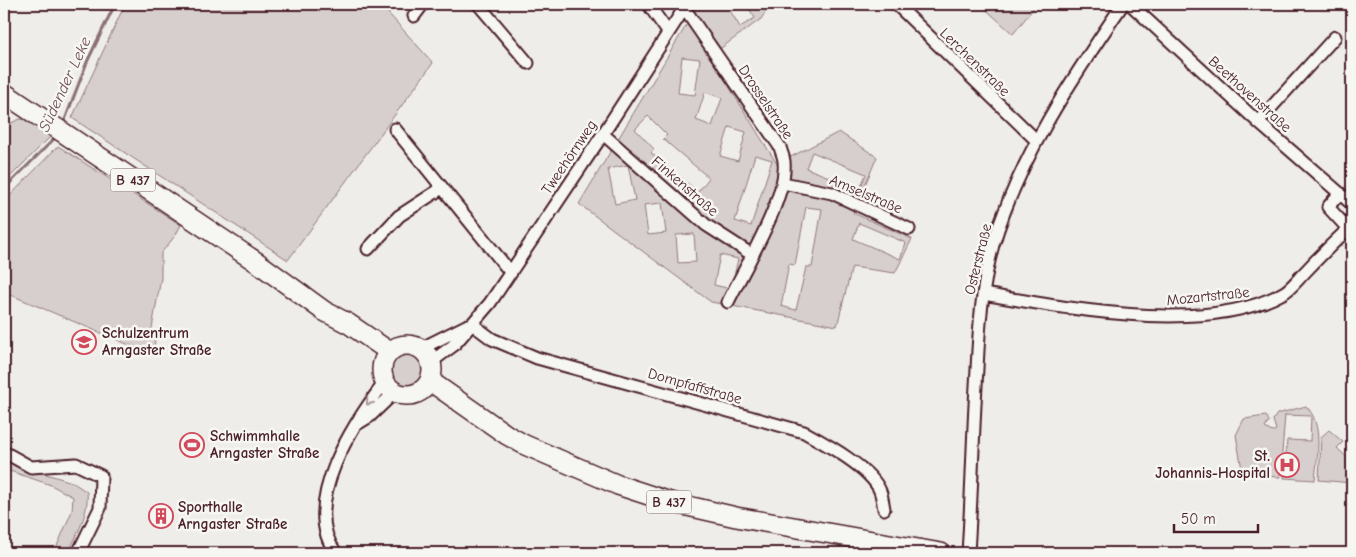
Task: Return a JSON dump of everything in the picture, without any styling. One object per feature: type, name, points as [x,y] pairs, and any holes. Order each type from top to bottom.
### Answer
[{"type":"main road","name":"B 437","points":[[4,93],[76,140],[191,220],[258,263],[324,311],[349,324],[388,373]]},
{"type":"main road","points":[[407,345],[425,371],[408,395],[388,373],[407,345]]},
{"type":"main road","name":"B 437","points":[[425,371],[507,436],[596,476],[677,504],[736,517],[941,553]]},
{"type":"street","points":[[414,16],[423,4]]},
{"type":"street","points":[[478,4],[528,63]]},
{"type":"street","points":[[648,4],[668,32]]},
{"type":"street","name":"Lerchenstraße","points":[[896,4],[1036,140]]},
{"type":"street","name":"Osterstraße","points":[[968,553],[973,430],[983,294],[993,246],[1012,194],[1036,140],[1067,87],[1123,4]]},
{"type":"street","name":"Beethovenstraße","points":[[1130,4],[1258,122],[1352,204]]},
{"type":"street","name":"Tweehörnweg","points":[[425,371],[472,324],[511,273],[686,6]]},
{"type":"street","name":"Drosselstraße","points":[[686,6],[780,147],[784,162],[783,183],[777,201],[728,302]]},
{"type":"street","points":[[1258,122],[1336,37]]},
{"type":"street","points":[[395,129],[511,273]]},
{"type":"street","name":"Finkenstraße","points":[[603,134],[706,225],[751,254]]},
{"type":"street","name":"Amselstraße","points":[[783,183],[832,194],[909,229]]},
{"type":"street","points":[[368,249],[399,216],[442,188]]},
{"type":"street","points":[[1340,193],[1328,207],[1350,231]]},
{"type":"street","name":"Mozartstraße","points":[[983,294],[1057,306],[1133,315],[1172,317],[1229,311],[1258,306],[1285,292],[1350,231]]},
{"type":"street","name":"Tweehörnweg","points":[[425,371],[472,324]]},
{"type":"street","name":"Dompfaffstraße","points":[[472,324],[492,339],[537,358],[804,432],[835,448],[865,474],[879,489],[884,510]]},
{"type":"street","points":[[336,553],[327,534],[325,521],[329,483],[335,460],[345,439],[357,424],[363,409],[388,373]]},
{"type":"street","points":[[4,452],[31,467],[76,464],[101,476],[100,508],[78,553]]},
{"type":"shaded area","points":[[125,4],[380,4],[433,63],[288,260],[72,118]]},
{"type":"shaded area","points":[[699,4],[726,4],[740,27],[755,18],[746,4],[771,4],[761,19],[710,56],[777,164],[839,132],[877,157],[853,213],[912,239],[895,273],[852,267],[837,326],[711,302],[579,204]],"holes":[[[682,57],[700,59],[695,95],[678,93]],[[705,92],[722,98],[712,126],[696,120]],[[648,116],[667,135],[663,139],[709,178],[698,192],[651,153],[654,149],[635,129]],[[729,127],[746,132],[738,161],[720,156]],[[812,152],[866,174],[860,189],[806,168]],[[755,155],[772,160],[751,226],[735,221]],[[628,165],[635,200],[615,204],[608,169]],[[662,203],[666,233],[648,235],[644,205]],[[806,207],[822,209],[812,267],[806,267],[796,310],[781,306],[789,264],[795,265]],[[859,223],[906,243],[900,259],[853,239]],[[694,234],[696,262],[678,263],[676,235]],[[720,255],[738,259],[731,289],[714,285]]]},
{"type":"shaded area","points":[[980,4],[1037,4],[1013,34]]},
{"type":"shaded area","points":[[20,119],[28,120],[52,135],[4,183],[4,133],[11,123]]},
{"type":"shaded area","points":[[58,146],[181,225],[175,236],[161,253],[161,278],[152,328],[155,340],[153,355],[4,292],[4,202]]},
{"type":"shaded area","points":[[407,353],[414,354],[419,358],[423,363],[423,377],[419,382],[414,386],[407,387],[400,386],[395,382],[391,377],[390,370],[391,363],[395,358],[400,354]]},
{"type":"shaded area","points":[[1306,406],[1312,413],[1317,431],[1318,451],[1315,480],[1284,478],[1287,440],[1310,441],[1311,416],[1285,415],[1280,477],[1243,475],[1236,435],[1244,419],[1266,416],[1269,421],[1265,428],[1272,432],[1276,430],[1273,420],[1277,414]]},
{"type":"shaded area","points":[[1329,430],[1343,442],[1337,448],[1352,462],[1352,483],[1319,480],[1321,437]]},
{"type":"shaded area","points":[[4,461],[72,482],[87,492],[84,516],[68,553],[54,553],[72,511],[73,497],[51,485],[4,469]]},
{"type":"waterway","name":"Südender Leke","points":[[63,125],[87,62],[115,4]]},
{"type":"waterway","name":"Südender Leke","points":[[4,189],[56,137]]},
{"type":"place","name":"Schulzentrum Arngaster Straße","points":[[84,342]]},
{"type":"place","name":"Schwimmhalle Arngaster Straße","points":[[192,445]]},
{"type":"place","name":"St. Johannis-Hospital","points":[[1287,465]]},
{"type":"place","name":"Sporthalle Arngaster Straße","points":[[161,516]]}]
